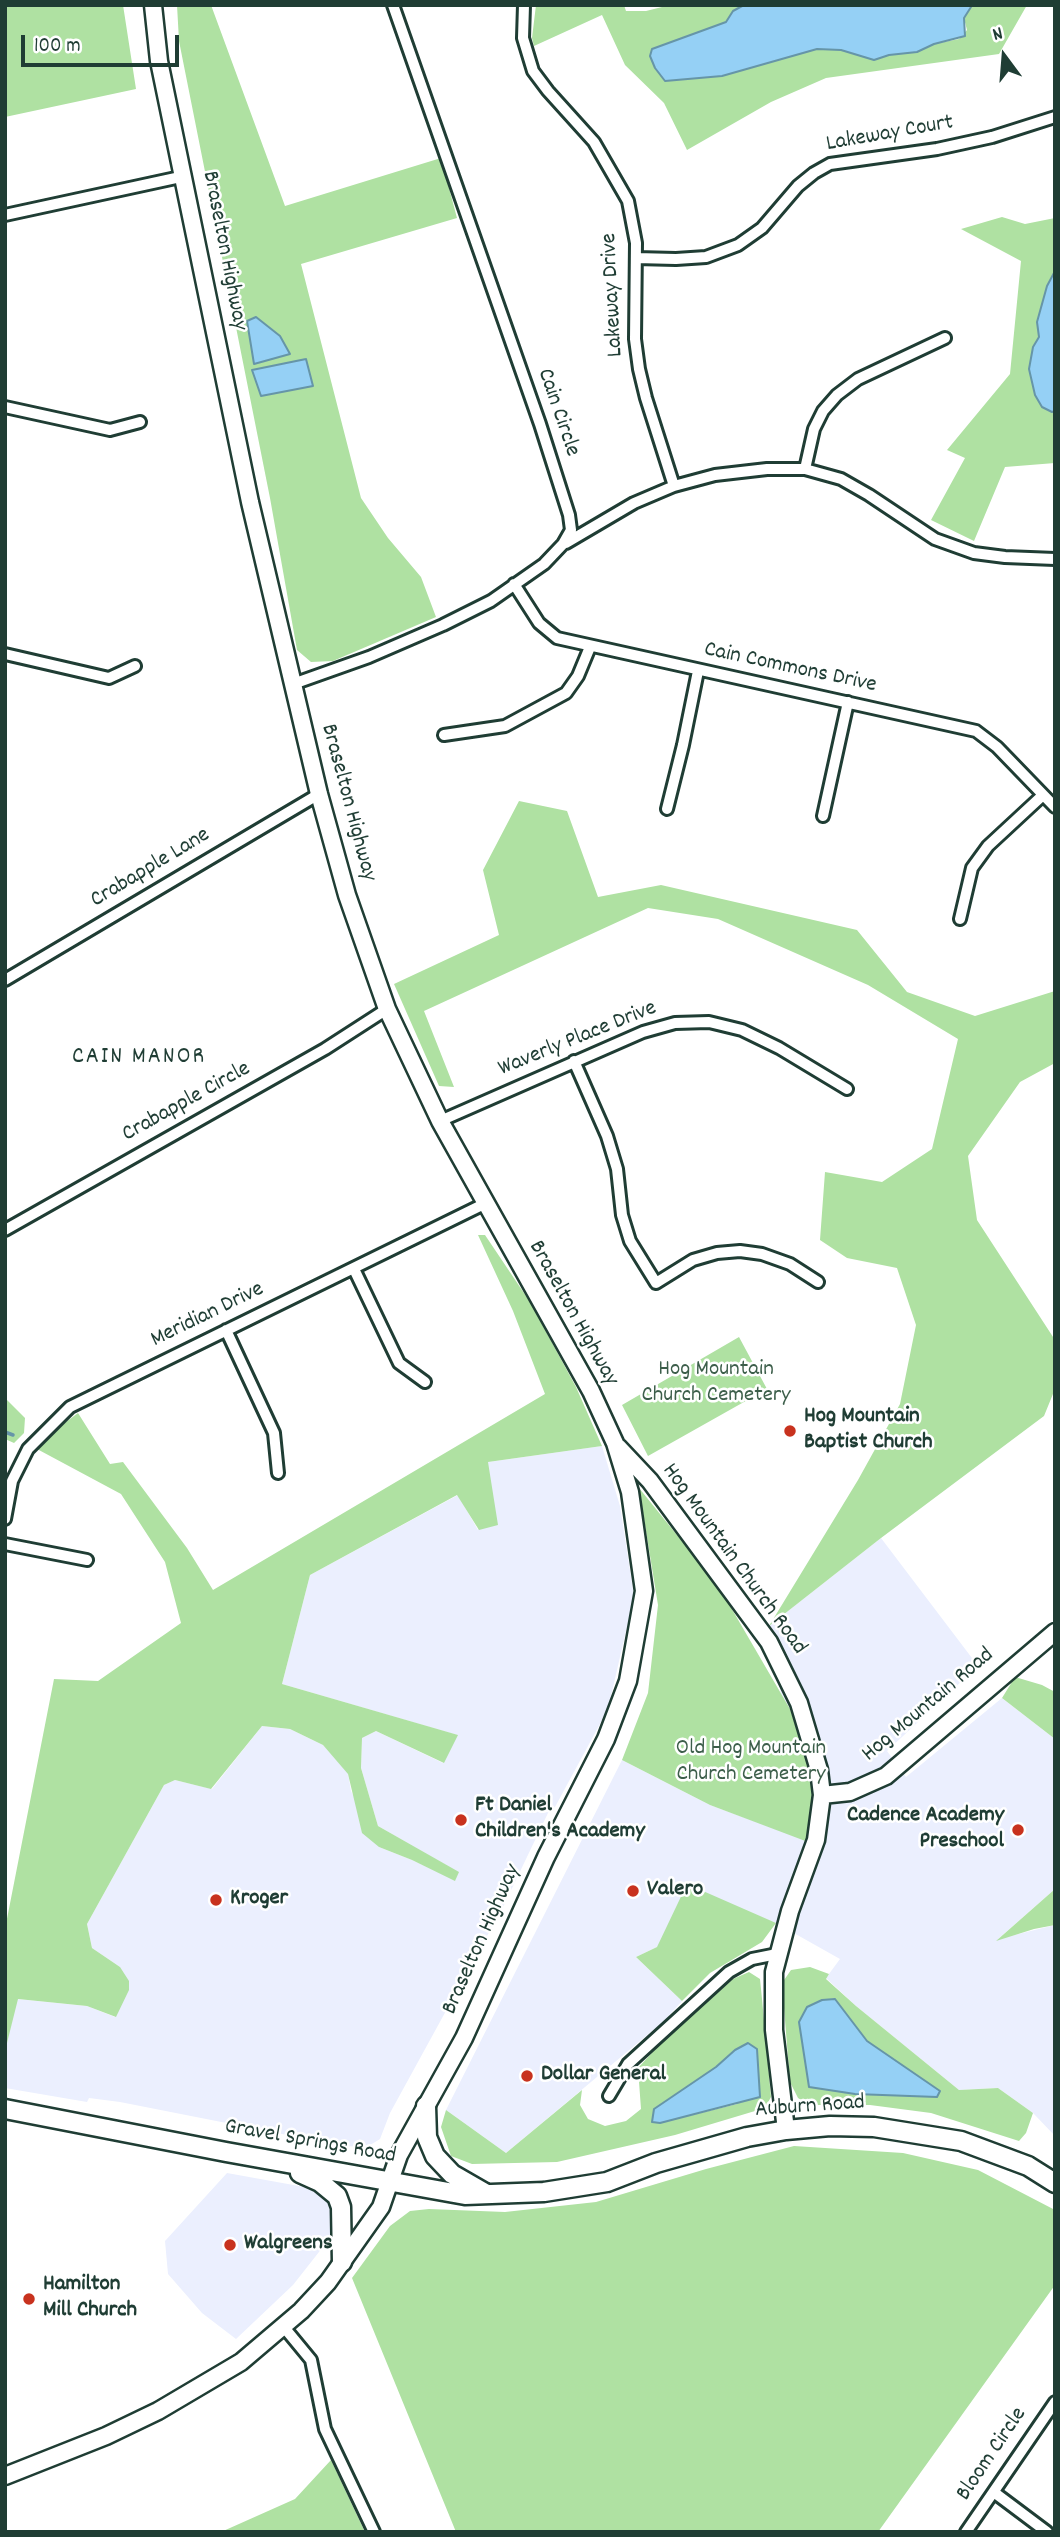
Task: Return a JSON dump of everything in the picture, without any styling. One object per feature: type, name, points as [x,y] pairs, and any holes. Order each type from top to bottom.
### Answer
[{"type":"main road","name":"Braselton Highway","points":[[5,2476],[106,2436],[158,2411],[241,2362],[319,2291],[342,2262],[381,2207],[399,2155],[464,2038],[546,1857],[606,1739],[628,1681],[644,1591],[630,1492],[615,1443],[591,1391],[484,1204],[440,1121],[387,1009],[347,895],[318,794],[250,502],[185,176],[159,61],[153,5]]},
{"type":"main road","name":"Hog Mountain Church Road","points":[[615,1443],[650,1481],[769,1642],[799,1703],[819,1770],[822,1795],[814,1850],[790,1911],[777,1954],[772,1993],[786,2130]]},
{"type":"main road","name":"Hog Mountain Road","points":[[822,1795],[850,1792],[886,1776],[1055,1632]]},
{"type":"main road","points":[[426,2106],[427,2137],[435,2156],[452,2174],[485,2193]]},
{"type":"main road","name":"Gravel Springs Road","points":[[5,2109],[466,2195],[544,2192],[607,2182]]},
{"type":"main road","name":"Auburn Road","points":[[607,2182],[693,2152],[747,2137],[830,2126],[874,2127],[961,2141],[1028,2166],[1055,2183]]},
{"type":"main road","points":[[271,2160],[320,2182],[337,2196],[341,2207],[342,2262]]},
{"type":"street","name":"Cain Circle","points":[[393,5],[569,515],[571,530],[564,544]]},
{"type":"street","name":"Lakeway Drive","points":[[524,5],[523,38],[533,71],[594,142],[628,201],[636,243],[635,339],[639,369],[674,486]]},
{"type":"street","name":"Lakeway Court","points":[[636,258],[706,257],[738,244],[762,228],[798,186],[830,164],[937,149],[992,137],[1055,117]]},
{"type":"street","points":[[5,215],[185,176]]},
{"type":"street","points":[[805,469],[814,429],[823,411],[837,395],[858,379],[945,338]]},
{"type":"street","points":[[5,408],[110,429],[140,422]]},
{"type":"street","points":[[293,684],[369,657],[443,625],[491,601],[544,564],[564,544],[634,503],[674,486],[715,475],[767,469],[805,469],[841,479],[935,539],[974,553],[1055,559]]},
{"type":"street","name":"Cain Commons Drive","points":[[514,584],[539,623],[557,638],[976,732],[997,747],[1055,807]]},
{"type":"street","points":[[444,735],[505,726],[566,693],[578,676],[590,647]]},
{"type":"street","points":[[5,654],[109,678],[135,666]]},
{"type":"street","points":[[667,808],[698,671]]},
{"type":"street","points":[[823,816],[848,702]]},
{"type":"street","name":"Crabapple Lane","points":[[5,980],[318,794]]},
{"type":"street","points":[[960,919],[972,868],[988,846],[1043,795]]},
{"type":"street","name":"Crabapple Circle","points":[[5,1230],[325,1049],[387,1009]]},
{"type":"street","name":"Waverly Place Drive","points":[[440,1121],[643,1032],[675,1023],[709,1022],[742,1030],[779,1048],[847,1089]]},
{"type":"street","points":[[574,1061],[607,1136],[617,1169],[622,1216],[630,1241],[656,1283],[693,1260],[717,1253],[740,1251],[762,1254],[790,1264],[818,1282]]},
{"type":"street","name":"Meridian Drive","points":[[5,1519],[12,1481],[27,1449],[70,1407],[484,1204]]},
{"type":"street","points":[[354,1269],[399,1363],[425,1382]]},
{"type":"street","points":[[226,1330],[274,1433],[278,1473]]},
{"type":"street","points":[[5,1544],[88,1560]]},
{"type":"street","points":[[609,2096],[628,2064],[729,1972],[752,1959],[777,1954]]},
{"type":"street","points":[[283,2326],[311,2360],[325,2429],[374,2532]]},
{"type":"street","name":"Bloom Circle","points":[[966,2532],[1055,2402]]},
{"type":"street","points":[[995,2493],[1047,2532]]},
{"type":"shaded area","points":[[602,1446],[620,1506],[634,1596],[608,1709],[555,1807],[548,1813],[504,1905],[390,2113],[380,2139],[367,2147],[343,2146],[120,2102],[89,2098],[87,2102],[5,2088],[5,2051],[17,1999],[87,2006],[115,2017],[120,1967],[92,1948],[87,1924],[164,1785],[175,1780],[212,1789],[262,1726],[290,1729],[323,1745],[348,1773],[351,1791],[379,1847],[455,1880],[458,1872],[378,1826],[361,1768],[362,1738],[376,1731],[443,1763],[457,1735],[282,1684],[310,1575],[458,1495],[478,1530],[488,1462]]},
{"type":"shaded area","points":[[881,1538],[978,1666],[887,1751],[906,1777],[1002,1698],[1055,1739],[1055,1889],[998,1939],[1055,1925],[1055,2136],[1033,2113],[998,2088],[959,2090],[826,1978],[840,1959],[776,1923],[657,1947],[636,1957],[682,2001],[664,2021],[506,2153],[446,2110],[622,1760],[710,1805],[808,1841],[812,1778],[790,1709],[781,1694],[769,1626]]},
{"type":"shaded area","points":[[227,2173],[310,2188],[331,2202],[337,2215],[330,2238],[293,2285],[236,2339],[202,2313],[168,2274],[165,2241]]},
{"type":"green space","points":[[5,5],[123,5],[136,89],[5,117]]},
{"type":"green space","points":[[177,5],[211,5],[285,206],[441,158],[457,218],[301,264],[361,498],[388,538],[421,577],[436,617],[333,661],[311,662],[297,650],[270,498],[179,41]]},
{"type":"green space","points":[[536,5],[624,5],[626,11],[646,11],[670,5],[744,5],[733,11],[726,22],[652,49],[650,56],[655,68],[791,55],[817,49],[841,50],[874,60],[889,55],[917,52],[934,44],[959,39],[967,30],[964,18],[970,5],[1027,5],[999,54],[826,78],[771,102],[687,150],[664,103],[625,65],[602,15],[534,46],[532,38]]},
{"type":"green space","points":[[1002,217],[1025,224],[1055,218],[1055,271],[1047,286],[1037,322],[1039,337],[1033,347],[1029,369],[1052,412],[1055,411],[1055,463],[1005,467],[974,541],[931,520],[965,458],[947,450],[1010,374],[1021,261],[961,229]]},
{"type":"green space","points":[[519,801],[567,811],[598,897],[661,885],[857,930],[907,992],[975,1016],[1055,991],[1055,1063],[1020,1082],[968,1156],[977,1220],[1055,1340],[1055,1389],[1044,1416],[769,1626],[858,1480],[900,1404],[916,1325],[897,1268],[847,1258],[820,1240],[825,1172],[882,1182],[932,1149],[958,1039],[868,985],[718,919],[648,908],[424,1011],[454,1087],[439,1086],[394,984],[499,935],[483,870]]},
{"type":"green space","points":[[478,1235],[485,1235],[530,1302],[576,1387],[602,1446],[488,1462],[498,1525],[479,1530],[457,1495],[310,1575],[282,1684],[458,1735],[444,1763],[376,1731],[362,1738],[361,1768],[378,1826],[459,1872],[455,1881],[379,1847],[362,1833],[348,1774],[323,1745],[290,1729],[262,1726],[211,1789],[175,1780],[164,1785],[87,1924],[92,1948],[120,1967],[129,1981],[129,1990],[116,2017],[87,2006],[18,1999],[5,2051],[5,1929],[54,1679],[98,1681],[181,1623],[165,1562],[121,1494],[37,1449],[54,1431],[78,1413],[110,1464],[123,1462],[187,1548],[213,1590],[545,1394],[513,1311]]},
{"type":"green space","name":"Hog Mountain Church Cemetery","points":[[739,1337],[767,1389],[648,1456],[622,1405]]},
{"type":"green space","points":[[5,1398],[25,1418],[24,1433],[14,1443],[5,1439]]},
{"type":"green space","name":"Old Hog Mountain Church Cemetery","points":[[639,1488],[719,1587],[790,1709],[812,1778],[814,1794],[808,1842],[710,1805],[622,1760],[648,1693],[658,1605]]},
{"type":"green space","points":[[1015,1677],[1055,1692],[1055,1739],[1002,1698]]},
{"type":"green space","points":[[687,1884],[776,1923],[762,1942],[710,1973],[682,2001],[636,1957],[657,1947]]},
{"type":"green space","points":[[1055,1889],[1055,1925],[996,1941]]},
{"type":"green space","points":[[810,1967],[829,1974],[826,1979],[856,2006],[959,2090],[998,2088],[1033,2113],[1026,2133],[1019,2141],[931,2113],[870,2105],[809,2105],[798,2098],[790,2082],[782,1983],[791,1970]],"holes":[[[835,1999],[867,2041],[937,2097],[855,2094]]]},
{"type":"green space","points":[[749,1972],[760,1979],[771,2097],[765,2108],[675,2135],[557,2162],[472,2164],[451,2156],[441,2127],[446,2110],[506,2153],[582,2090],[580,2105],[588,2119],[605,2126],[626,2121],[641,2109],[638,2068],[659,2045],[733,1979]],"holes":[[[735,2050],[737,2104],[660,2123],[654,2109],[716,2067]]]},
{"type":"green space","points":[[794,2146],[903,2153],[978,2170],[1055,2210],[1055,2285],[878,2532],[456,2532],[352,2278],[390,2226],[410,2211],[429,2209],[505,2212],[596,2202]]},
{"type":"green space","points":[[331,2460],[365,2532],[221,2532],[295,2499]]},
{"type":"water","points":[[744,5],[971,7],[964,18],[965,36],[934,44],[917,52],[889,55],[874,60],[841,50],[817,49],[722,76],[665,81],[650,56],[652,49],[726,22],[733,11]]},
{"type":"water","points":[[1055,271],[1055,411],[1052,412],[1042,407],[1035,395],[1029,369],[1033,347],[1039,337],[1037,322],[1047,286]]},
{"type":"water","points":[[256,317],[280,336],[290,354],[254,364],[247,321]]},
{"type":"water","points":[[306,359],[313,386],[261,396],[252,370]]},
{"type":"water","points":[[835,1999],[867,2041],[940,2091],[937,2097],[855,2094],[809,2087],[799,2022],[807,2007],[822,2000]]},
{"type":"water","points":[[748,2043],[757,2049],[760,2097],[660,2123],[652,2122],[654,2109]]},
{"type":"waterway","points":[[5,1432],[13,1435]]},
{"type":"place","name":"Hog Mountain Baptist Church","points":[[790,1431]]},
{"type":"place","name":"Ft Daniel Children's Academy","points":[[461,1820]]},
{"type":"place","name":"Cadence Academy Preschool","points":[[1018,1830]]},
{"type":"place","name":"Valero","points":[[633,1891]]},
{"type":"place","name":"Kroger","points":[[216,1900]]},
{"type":"place","name":"Dollar General","points":[[527,2076]]},
{"type":"place","name":"Walgreens","points":[[230,2245]]},
{"type":"place","name":"Hamilton Mill Church","points":[[29,2299]]},
{"type":"district","name":"CAIN MANOR","points":[[139,1059]]}]
